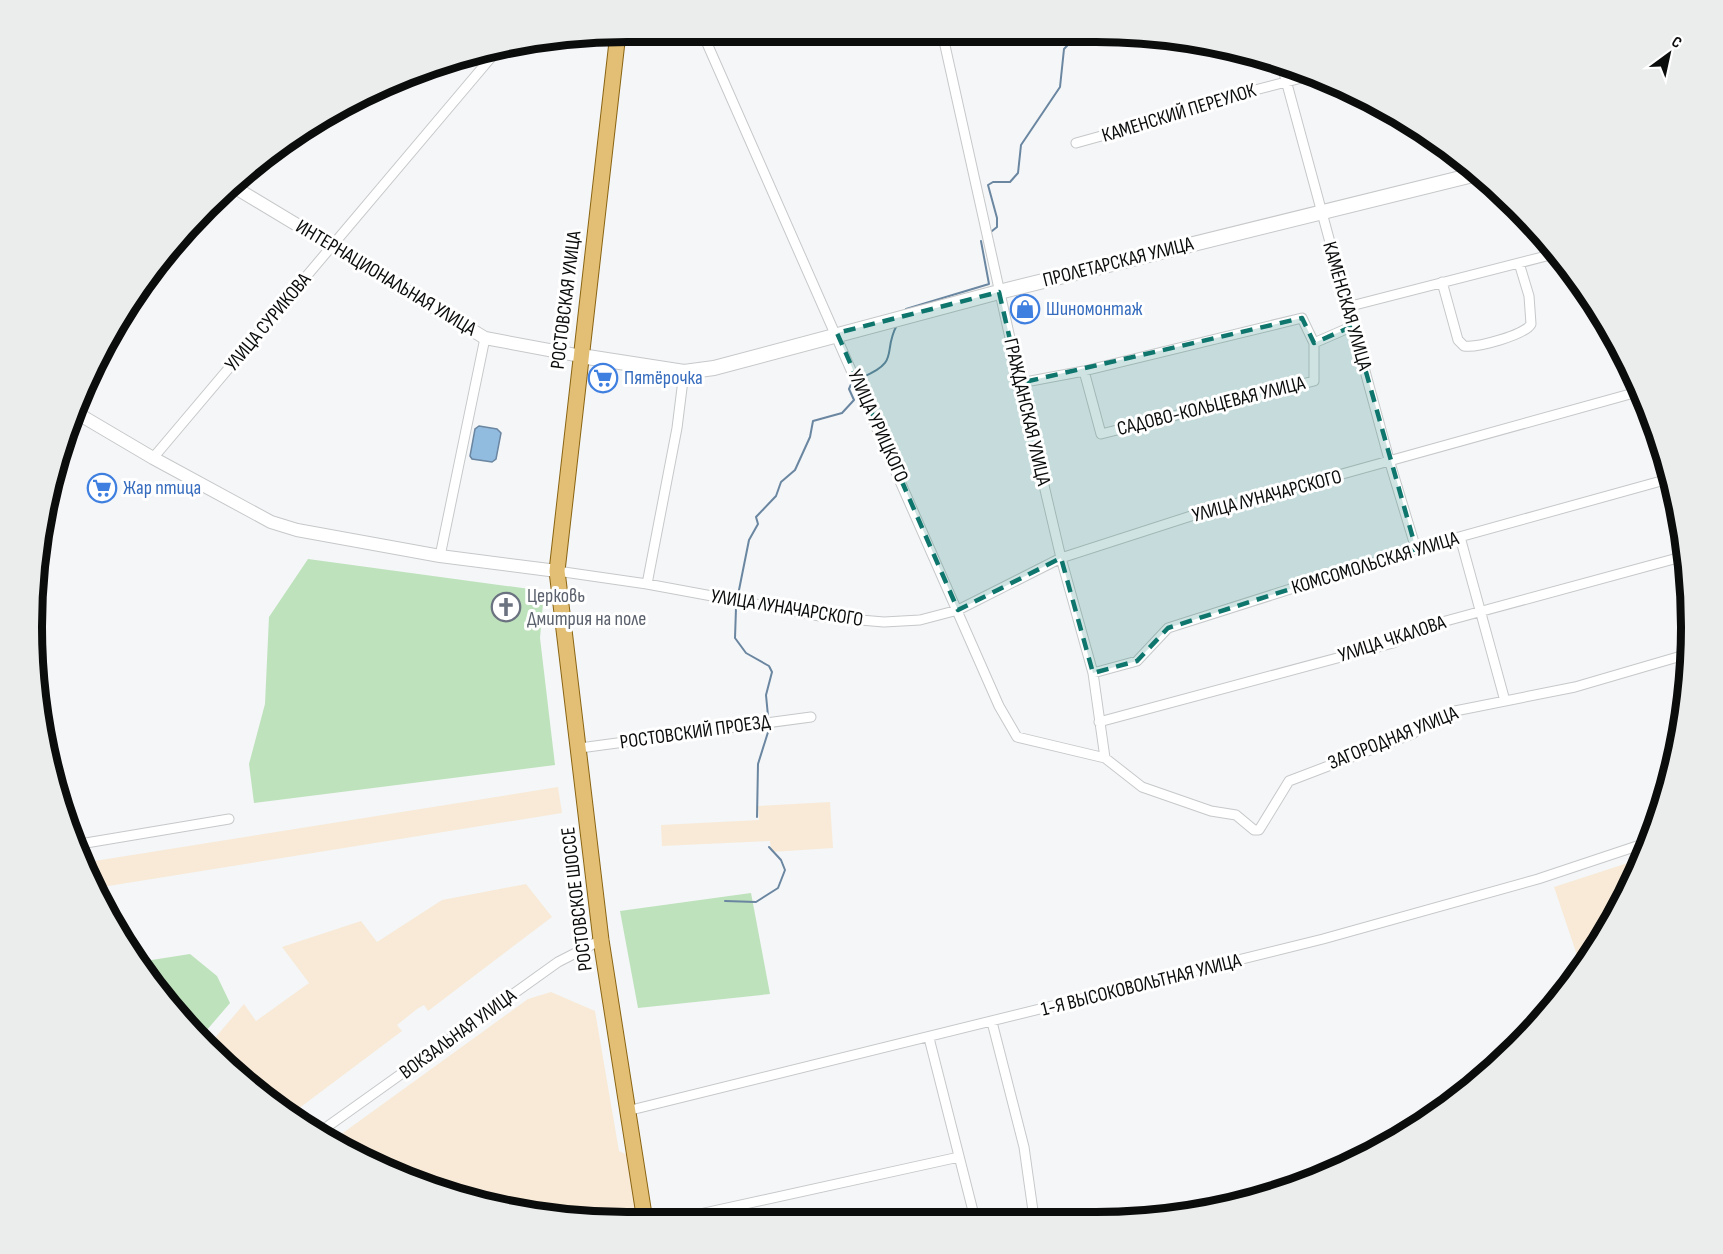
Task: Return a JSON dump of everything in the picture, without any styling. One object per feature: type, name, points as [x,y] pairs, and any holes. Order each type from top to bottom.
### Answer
[{"type":"main road","name":"РОСТОВСКАЯ УЛИЦА","points":[[557,571],[617,42]]},
{"type":"main road","name":"ПРОЛЕТАРСКАЯ УЛИЦА","points":[[580,356],[684,372],[714,368],[837,333],[1468,176]]},
{"type":"main road","name":"РОСТОВСКОЕ ШОССЕ","points":[[557,571],[580,748],[601,940],[644,1212]]},
{"type":"street","name":"УЛИЦА УРИЦКОГО","points":[[706,42],[837,333],[999,706],[1017,737],[1105,758]]},
{"type":"street","name":"ГРАЖДАНСКАЯ УЛИЦА","points":[[944,42],[1061,558],[1093,673],[1105,758]]},
{"type":"street","name":"УЛИЦА СУРИКОВА","points":[[153,458],[490,59]]},
{"type":"street","name":"КАМЕНСКАЯ УЛИЦА","points":[[1284,73],[1320,212],[1416,549]]},
{"type":"street","name":"КАМЕНСКИЙ ПЕРЕУЛОК","points":[[1076,143],[1228,97],[1301,80]]},
{"type":"street","name":"ИНТЕРНАЦИОНАЛЬНАЯ УЛИЦА","points":[[238,190],[485,338],[580,356]]},
{"type":"street","points":[[1347,307],[1548,256]]},
{"type":"street","points":[[1442,282],[1458,340],[1464,346],[1474,347],[1523,332],[1531,324],[1529,296],[1519,263]]},
{"type":"street","points":[[1020,383],[1084,371],[1302,318],[1314,343],[1353,326]]},
{"type":"street","points":[[440,556],[485,338]]},
{"type":"street","name":"САДОВО-КОЛЬЦЕВАЯ УЛИЦА","points":[[1084,371],[1101,434],[1314,381],[1314,343]]},
{"type":"street","points":[[647,584],[677,428],[684,372]]},
{"type":"street","name":"УЛИЦА ЛУНАЧАРСКОГО","points":[[82,415],[153,458],[271,522],[297,530],[440,556],[647,584],[825,617],[872,621],[920,620],[958,610],[1061,558],[1191,516],[1632,394]]},
{"type":"street","name":"КОМСОМОЛЬСКАЯ УЛИЦА","points":[[1093,673],[1137,661],[1168,628],[1416,549],[1662,481]]},
{"type":"street","points":[[1460,537],[1505,701]]},
{"type":"street","name":"УЛИЦА ЧКАЛОВА","points":[[1099,722],[1393,643],[1431,625],[1677,557]]},
{"type":"street","name":"ЗАГОРОДНАЯ УЛИЦА","points":[[1105,758],[1142,787],[1211,811],[1236,815],[1250,828],[1259,830],[1289,781],[1412,734],[1445,713],[1575,687],[1680,656]]},
{"type":"street","name":"РОСТОВСКИЙ ПРОЕЗД","points":[[580,748],[811,717]]},
{"type":"street","points":[[84,843],[229,819]]},
{"type":"street","name":"1-Я ВЫСОКОВОЛЬТНАЯ УЛИЦА","points":[[627,1111],[1323,939],[1538,879],[1638,846]]},
{"type":"street","name":"ВОКЗАЛЬНАЯ УЛИЦА","points":[[325,1128],[558,962],[601,940]]},
{"type":"street","points":[[992,1022],[1024,1147],[1033,1212]]},
{"type":"street","points":[[929,1038],[973,1212]]},
{"type":"street","points":[[709,1212],[959,1157]]},
{"type":"highlighted area","points":[[999,292],[1020,383],[1302,318],[1314,343],[1353,326],[1416,549],[1168,628],[1137,661],[1093,673],[1061,558],[958,610],[837,333]]},
{"type":"shaded area","points":[[558,787],[562,813],[103,887],[91,861]]},
{"type":"shaded area","points":[[830,802],[833,848],[771,852],[770,841],[662,846],[661,825],[759,820],[758,806]]},
{"type":"shaded area","points":[[1631,862],[1603,920],[1578,958],[1554,887]]},
{"type":"shaded area","points":[[526,884],[552,917],[428,1011],[424,1005],[417,1009],[397,1025],[402,1031],[297,1110],[241,1067],[213,1041],[244,1004],[256,1021],[309,983],[282,947],[361,921],[377,942],[442,900]]},
{"type":"shaded area","points":[[551,992],[595,1011],[619,1151],[630,1156],[640,1212],[589,1211],[551,1207],[476,1192],[403,1167],[338,1136],[528,999]]},
{"type":"green space","points":[[308,559],[544,591],[540,638],[555,765],[254,803],[249,764],[265,704],[269,617]]},
{"type":"green space","points":[[751,893],[770,994],[638,1008],[620,911]]},
{"type":"green space","points":[[190,954],[217,976],[230,1003],[205,1032],[187,1013],[147,961]]},
{"type":"water","points":[[479,426],[497,429],[501,433],[496,459],[492,462],[472,459],[470,456],[475,429]]},
{"type":"waterway","points":[[992,231],[997,227],[997,218],[988,185],[993,182],[1010,182],[1018,173],[1021,145],[1060,87],[1064,49],[1071,42]]},
{"type":"waterway","points":[[906,309],[989,284],[981,241]]},
{"type":"waterway","points":[[863,377],[887,361],[897,325]]},
{"type":"waterway","points":[[738,595],[749,540],[758,524],[756,517],[776,496],[781,482],[795,470],[810,437],[813,421],[842,413],[854,400],[849,389],[852,382]]},
{"type":"waterway","points":[[736,608],[735,638],[746,653],[769,666],[772,672],[766,695],[768,716]]},
{"type":"waterway","points":[[757,817],[758,764],[769,729]]},
{"type":"waterway","points":[[725,901],[756,902],[778,888],[785,870],[781,860],[769,847]]},
{"type":"place","name":"Шиномонтаж","points":[[1025,309]]},
{"type":"place","name":"Пятёрочка","points":[[603,378]]},
{"type":"place","name":"Жар птица","points":[[102,488]]},
{"type":"place","name":"Церковь Дмитрия на поле","points":[[506,607]]}]
